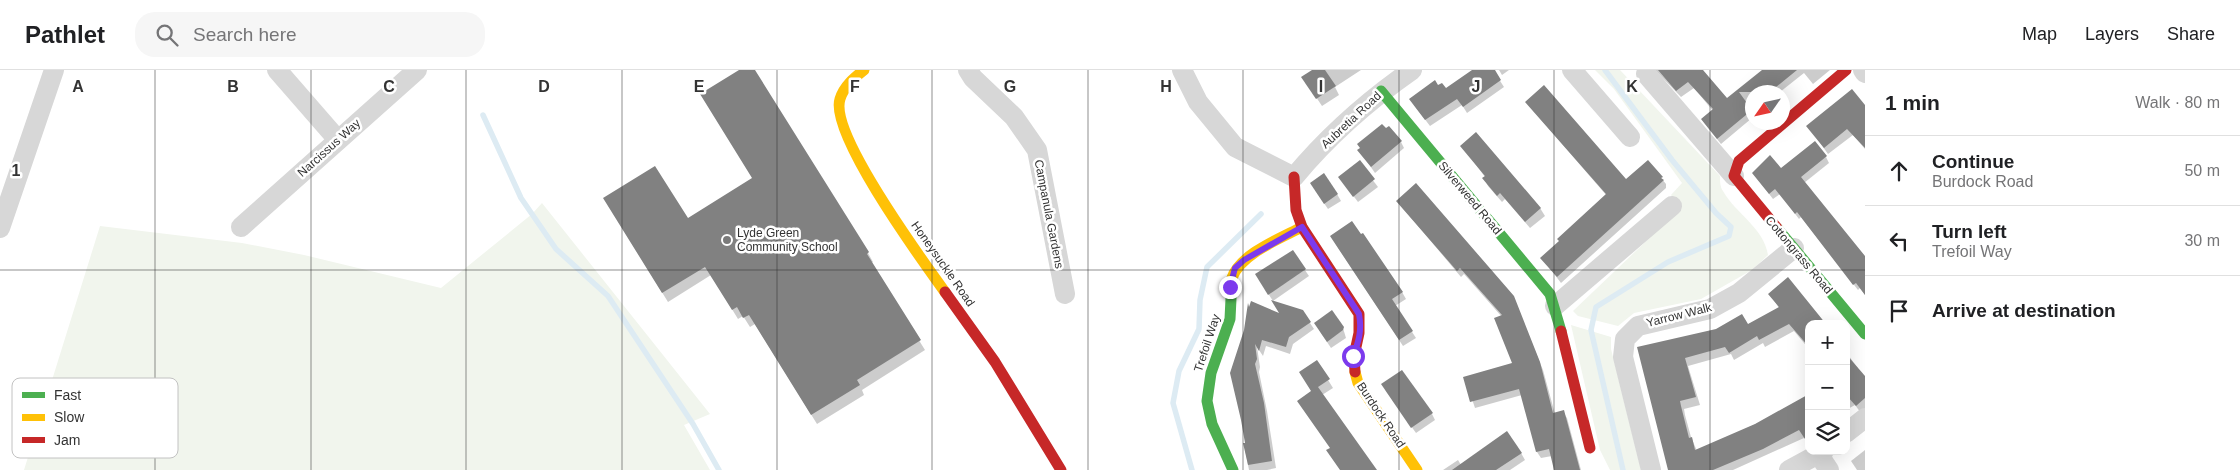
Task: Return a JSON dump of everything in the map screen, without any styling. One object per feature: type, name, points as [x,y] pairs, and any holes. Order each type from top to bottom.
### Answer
[{"type":"street","points":[[0,228],[54,70]]},
{"type":"street","points":[[277,70],[338,140]]},
{"type":"street","name":"Narcissus Way","points":[[241,227],[417,70]]},
{"type":"street","name":"Honeysuckle Road","points":[[864,70],[847,84],[839,100],[841,119],[850,145],[913,247],[995,362],[1060,470]]},
{"type":"street","name":"Campanula Gardens","points":[[968,70],[973,78],[1014,117],[1037,150],[1065,294]]},
{"type":"street","points":[[1182,70],[1198,102],[1235,147],[1294,177]]},
{"type":"street","name":"Aubretia Road","points":[[1294,177],[1325,144],[1381,92],[1412,70]]},
{"type":"street","points":[[1572,70],[1630,138]]},
{"type":"street","points":[[1734,176],[1739,161],[1846,70]]},
{"type":"street","name":"Cottongrass Road","points":[[1646,74],[1734,176],[1865,334]]},
{"type":"street","name":"Silverweed Road","points":[[1381,92],[1550,294],[1555,306],[1590,448]]},
{"type":"street","name":"Burdock Road","points":[[1294,177],[1296,210],[1302,227],[1359,314],[1361,327],[1359,340],[1353,356],[1353,372],[1358,383],[1417,470]]},
{"type":"street","points":[[1555,306],[1672,206]]},
{"type":"street","name":"Trefoil Way","points":[[1233,470],[1225,448],[1215,434],[1208,411],[1207,398],[1211,373],[1229,327],[1231,281],[1235,268],[1244,260],[1302,227]]},
{"type":"street","name":"Yarrow Walk","points":[[1650,470],[1623,357],[1625,339],[1638,326],[1710,309],[1739,293],[1794,248]]},
{"type":"street","points":[[1850,431],[1865,418]]},
{"type":"street","points":[[1789,470],[1824,459]]},
{"type":"shaded area","points":[[1595,70],[1620,70],[1720,176],[1722,189],[1761,237],[1768,255],[1752,270],[1701,299],[1634,313],[1618,326],[1578,316],[1573,311],[1681,208],[1671,195],[1682,183],[1614,89]]},
{"type":"shaded area","points":[[542,203],[710,414],[684,425],[710,470],[24,470],[28,458],[178,458],[178,378],[53,378],[100,226],[242,243],[304,255],[441,288],[532,214]]},
{"type":"shaded area","points":[[1571,325],[1611,337],[1611,349],[1641,470],[1610,470],[1600,450]]},
{"type":"building","points":[[739,70],[755,70],[869,252],[867,254],[921,340],[857,380],[860,385],[811,415],[749,315],[743,318],[737,307],[732,310],[705,267],[662,293],[603,198],[655,166],[688,218],[752,178],[700,94]]},
{"type":"building","points":[[1312,70],[1325,70],[1336,86],[1316,99],[1301,77]]},
{"type":"building","points":[[1472,70],[1495,70],[1501,80],[1463,107],[1457,99],[1425,120],[1409,99],[1435,80],[1438,85],[1442,83],[1446,88]]},
{"type":"building","points":[[1658,70],[1703,70],[1727,98],[1762,70],[1797,70],[1779,85],[1745,85],[1745,92],[1739,92],[1745,100],[1745,116],[1717,139],[1701,119],[1713,109],[1688,82],[1676,91]]},
{"type":"building","points":[[1544,85],[1626,179],[1648,160],[1664,180],[1557,277],[1540,258],[1559,241],[1557,239],[1606,194],[1525,102]]},
{"type":"building","points":[[1852,89],[1865,105],[1865,148],[1847,129],[1824,148],[1806,126]]},
{"type":"building","points":[[1382,124],[1386,128],[1389,126],[1402,141],[1371,167],[1357,150],[1360,148],[1357,144]]},
{"type":"building","points":[[1476,132],[1541,208],[1525,222],[1500,193],[1497,196],[1482,178],[1485,176],[1460,146]]},
{"type":"building","points":[[1815,141],[1827,156],[1801,177],[1865,256],[1865,295],[1856,283],[1853,285],[1797,212],[1795,214],[1775,189],[1769,194],[1752,173],[1770,155],[1781,168]]},
{"type":"building","points":[[1360,160],[1375,179],[1353,197],[1338,177]]},
{"type":"building","points":[[1324,173],[1338,194],[1324,204],[1310,183]]},
{"type":"building","points":[[1416,183],[1514,296],[1540,362],[1553,413],[1564,410],[1580,470],[1554,470],[1549,449],[1536,452],[1519,389],[1470,402],[1463,377],[1512,363],[1494,318],[1502,315],[1460,268],[1457,271],[1396,201]]},
{"type":"building","points":[[1352,221],[1361,234],[1363,233],[1403,292],[1392,299],[1413,331],[1399,340],[1330,236]]},
{"type":"building","points":[[1293,250],[1306,269],[1268,295],[1255,274]]},
{"type":"building","points":[[1788,277],[1823,320],[1805,320],[1805,342],[1789,324],[1759,340],[1757,336],[1729,353],[1725,347],[1685,358],[1696,397],[1680,401],[1689,438],[1692,437],[1695,450],[1755,424],[1805,396],[1805,439],[1799,430],[1763,449],[1713,470],[1668,470],[1637,347],[1716,329],[1742,314],[1748,324],[1779,307],[1768,294]]},
{"type":"building","points":[[1271,300],[1303,310],[1311,322],[1289,337],[1286,347],[1262,340],[1259,351],[1255,344],[1257,359],[1255,364],[1264,403],[1272,461],[1248,465],[1243,443],[1245,443],[1241,420],[1230,373],[1244,330],[1248,303],[1249,307],[1251,301],[1279,313]]},
{"type":"building","points":[[1332,310],[1344,327],[1343,330],[1327,342],[1314,323]]},
{"type":"building","points":[[1850,359],[1865,376],[1865,398],[1856,406],[1850,399]]},
{"type":"building","points":[[1317,360],[1330,379],[1318,387],[1377,470],[1340,470],[1326,450],[1330,448],[1297,401],[1311,391],[1299,372]]},
{"type":"building","points":[[1402,370],[1433,413],[1411,428],[1381,384]]},
{"type":"building","points":[[1507,431],[1522,453],[1496,470],[1452,470]]},
{"type":"waterway","points":[[1605,70],[1672,160],[1716,213],[1731,227],[1729,236],[1668,262],[1596,307],[1591,330],[1623,470]]},
{"type":"waterway","points":[[483,115],[521,198],[556,249],[608,296],[693,424],[719,470]]},
{"type":"waterway","points":[[1192,470],[1173,403],[1179,371],[1199,329],[1200,300],[1207,267],[1261,214]]},
{"type":"traffic: fast","points":[[1381,91],[1550,294],[1561,331]]},
{"type":"traffic: fast","points":[[1777,228],[1865,334]]},
{"type":"traffic: fast","points":[[1232,278],[1230,319],[1211,373],[1207,401],[1212,424],[1233,470]]},
{"type":"traffic: slow","points":[[864,70],[853,79],[842,94],[840,99],[840,116],[862,167],[899,226],[945,292]]},
{"type":"traffic: slow","points":[[1232,278],[1236,269],[1252,254],[1302,227]]},
{"type":"traffic: slow","points":[[1355,372],[1358,383],[1417,470]]},
{"type":"traffic: jam","points":[[1777,228],[1734,176],[1739,161],[1846,70]]},
{"type":"traffic: jam","points":[[1294,177],[1296,210],[1302,227],[1359,314],[1359,333],[1354,356],[1355,372]]},
{"type":"traffic: jam","points":[[945,292],[995,362],[1061,470]]},
{"type":"traffic: jam","points":[[1561,331],[1590,448]]},
{"type":"place","name":"Lyde Green Community School","points":[[727,240]]},
{"type":"route","points":[[1230,287],[1235,268],[1244,260],[1302,227],[1359,314],[1361,327],[1359,340],[1353,356]]}]
